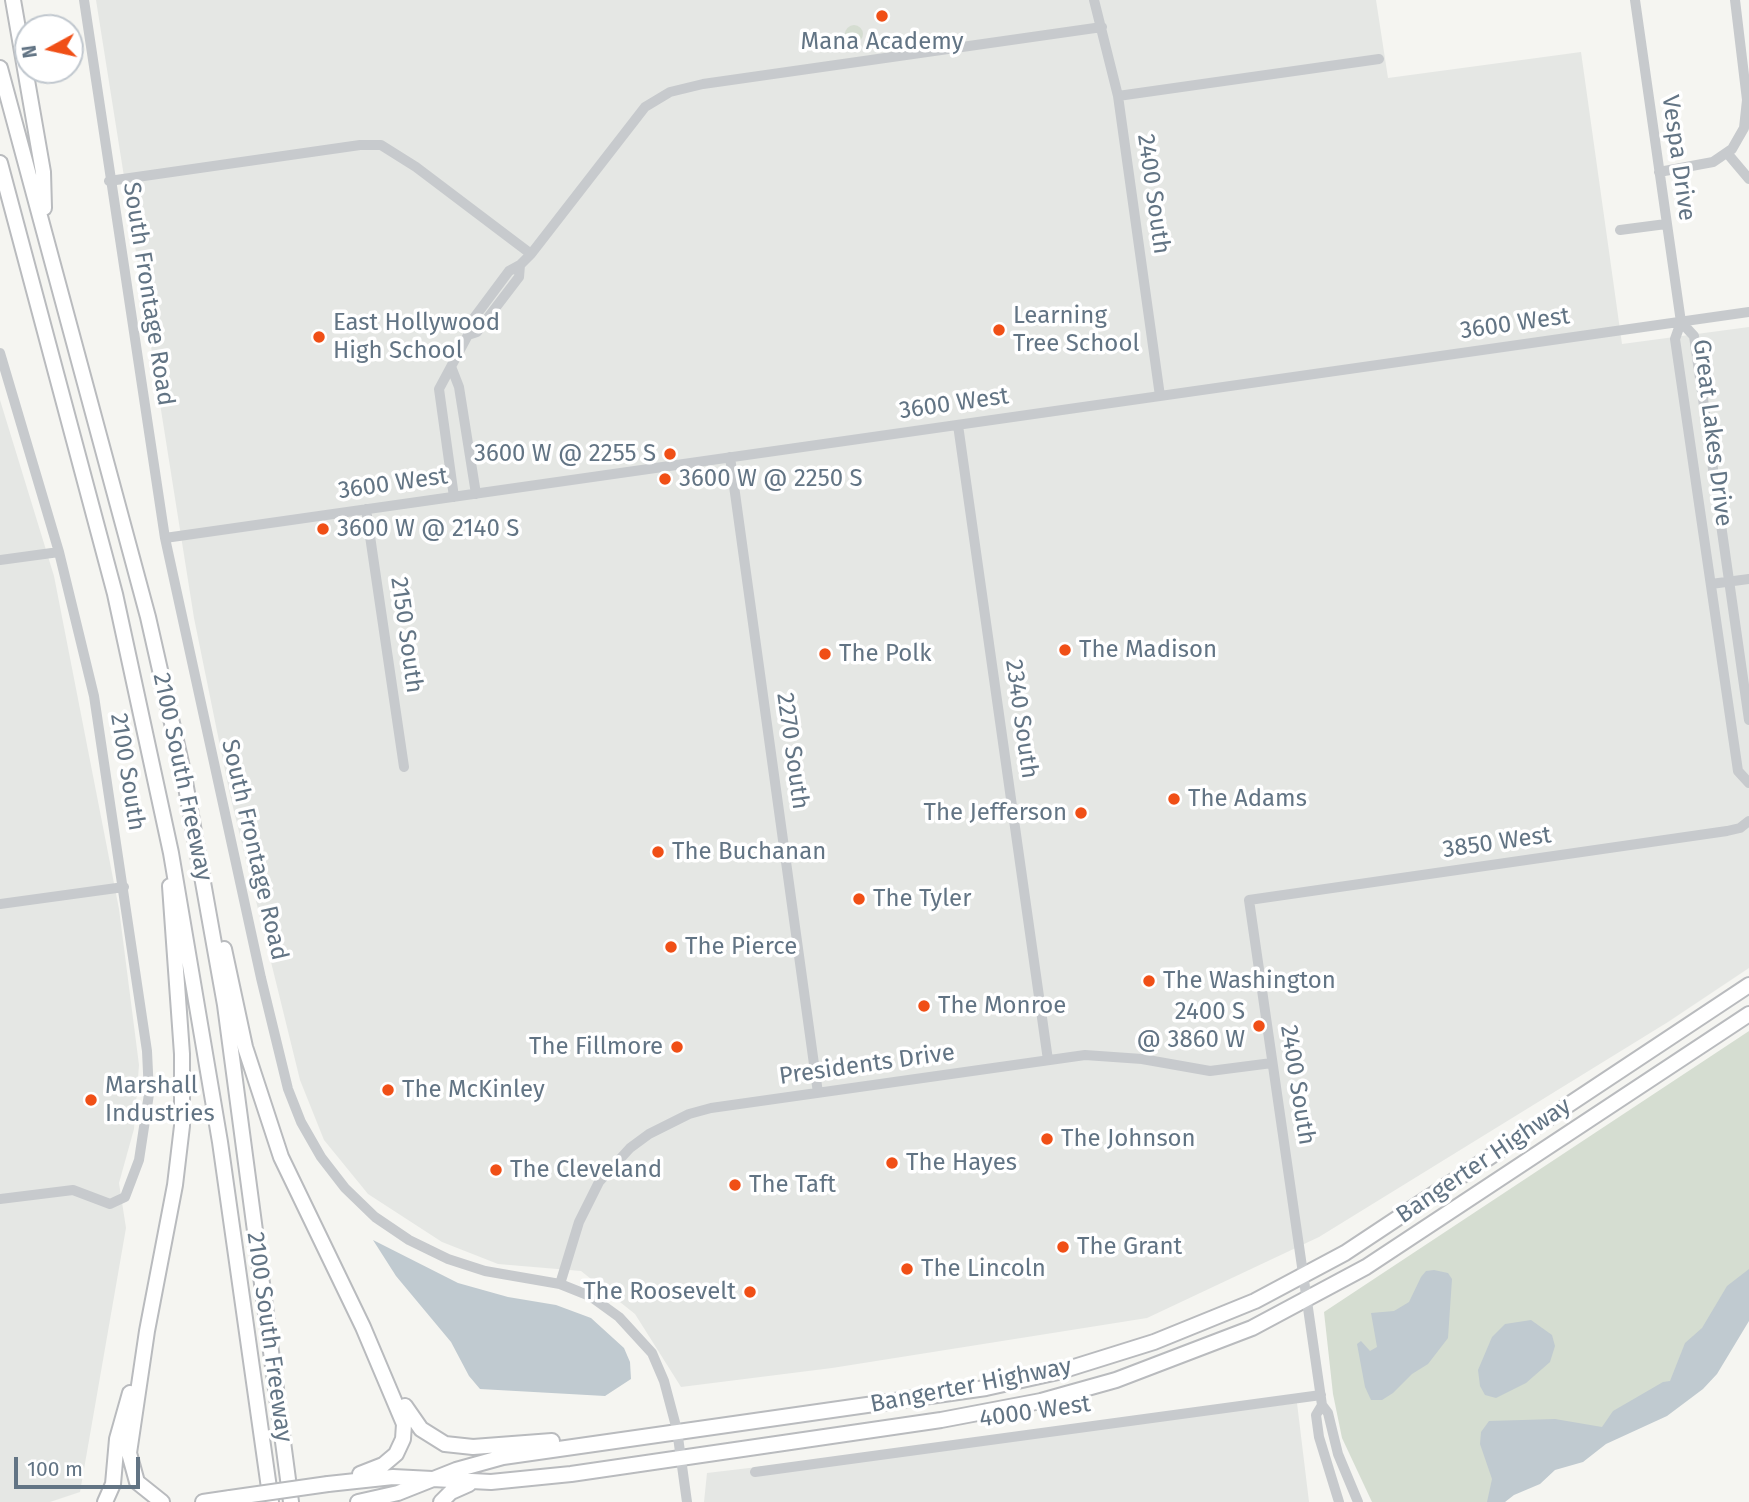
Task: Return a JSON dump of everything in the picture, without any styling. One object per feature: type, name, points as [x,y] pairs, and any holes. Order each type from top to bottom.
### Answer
[{"type":"highway","points":[[13,0],[43,172],[44,230]]},
{"type":"highway","name":"2100 South Freeway","points":[[0,68],[148,617],[206,888],[240,1116],[291,1502]]},
{"type":"highway","name":"2100 South Freeway","points":[[0,163],[115,594],[171,853],[219,1142],[271,1502]]},
{"type":"highway","points":[[0,186],[57,373]]},
{"type":"highway","points":[[162,1502],[139,1486],[129,1458],[147,1331],[176,1185],[181,1126],[182,1054],[170,913],[171,853]]},
{"type":"highway","points":[[206,888],[233,979],[245,1047],[263,1109],[281,1157],[363,1327],[400,1411],[403,1440],[396,1454],[383,1465],[328,1484]]},
{"type":"highway","name":"Bangerter Highway","points":[[367,1502],[503,1457],[677,1430],[905,1400],[1045,1375],[1127,1352],[1195,1327],[1304,1276],[1381,1230],[1749,985]]},
{"type":"highway","name":"Bangerter Highway","points":[[203,1502],[393,1477],[476,1482],[558,1475],[941,1420],[1041,1401],[1116,1380],[1200,1350],[1307,1300],[1420,1232],[1749,1014]]},
{"type":"highway","points":[[363,1327],[376,1343],[413,1419],[428,1436],[445,1444],[473,1447],[641,1436]]},
{"type":"highway","points":[[105,1502],[113,1481],[120,1429],[147,1331]]},
{"type":"highway","points":[[441,1502],[451,1492],[476,1482]]},
{"type":"street","name":"South Frontage Road","points":[[84,0],[109,181],[165,538],[261,978],[288,1089],[301,1122],[321,1157],[345,1188],[375,1217],[410,1240],[485,1271],[560,1284],[590,1296],[619,1317],[652,1353],[664,1381],[677,1430],[687,1502]]},
{"type":"street","name":"2400 South","points":[[1094,0],[1118,96],[1160,396]]},
{"type":"street","name":"Vespa Drive","points":[[1635,0],[1681,322]]},
{"type":"street","points":[[1659,172],[1704,165],[1727,153],[1741,136],[1748,109],[1735,0]]},
{"type":"street","points":[[454,497],[439,389],[468,335],[477,332],[519,278],[520,265],[635,117],[657,99],[670,92],[703,84],[1102,27]]},
{"type":"street","points":[[1118,96],[1379,59]]},
{"type":"street","points":[[109,181],[360,145],[381,145],[416,167],[531,254]]},
{"type":"street","points":[[1727,153],[1749,179]]},
{"type":"street","points":[[1620,230],[1667,223]]},
{"type":"street","name":"3600 West","points":[[165,538],[1749,312]]},
{"type":"street","name":"Great Lakes Drive","points":[[1749,720],[1694,336],[1681,322],[1675,339],[1738,771],[1749,783]]},
{"type":"street","name":"2100 South","points":[[0,353],[58,552],[94,696],[147,1051],[149,1094],[139,1160],[129,1191],[118,1202],[101,1202],[73,1190],[0,1199]]},
{"type":"street","points":[[452,369],[459,387],[476,494]]},
{"type":"street","name":"2340 South","points":[[958,425],[1048,1060]]},
{"type":"street","name":"2270 South","points":[[730,457],[818,1093]]},
{"type":"street","name":"2150 South","points":[[366,509],[404,767]]},
{"type":"street","points":[[0,560],[58,552]]},
{"type":"street","points":[[1711,584],[1749,579]]},
{"type":"street","name":"3850 West","points":[[1249,900],[1727,831],[1740,828],[1749,821]]},
{"type":"street","points":[[0,904],[124,887]]},
{"type":"street","name":"2400 South","points":[[1249,900],[1322,1400]]},
{"type":"street","name":"Presidents Drive","points":[[560,1284],[579,1222],[599,1182],[615,1162],[649,1134],[689,1114],[711,1108],[1101,1054],[1210,1071],[1272,1063]]},
{"type":"street","points":[[1322,1400],[1316,1415],[1319,1437],[1339,1502]]},
{"type":"street","points":[[1322,1400],[1338,1454],[1357,1502]]},
{"type":"street","name":"4000 West","points":[[755,1472],[1322,1400]]},
{"type":"shaded area","points":[[96,0],[1376,0],[1388,78],[1581,52],[1622,344],[1749,327],[1749,968],[1668,1022],[1319,1237],[1147,1318],[832,1368],[681,1387],[635,1314],[581,1271],[498,1264],[442,1242],[368,1194],[324,1140],[300,1080],[230,795],[194,618]]},
{"type":"shaded area","points":[[854,25],[860,28],[863,34],[860,40],[854,43],[848,40],[845,34],[848,28]]},
{"type":"shaded area","points":[[0,400],[54,576],[119,909],[139,1065],[134,1129],[119,1183],[126,1228],[80,1492],[50,1502],[0,1502]]},
{"type":"shaded area","points":[[1749,1031],[1749,1309],[1684,1386],[1494,1502],[1372,1502],[1342,1438],[1333,1394],[1324,1312]]},
{"type":"shaded area","points":[[373,1240],[458,1283],[508,1297],[556,1305],[591,1318],[624,1348],[630,1362],[631,1379],[605,1396],[480,1389],[469,1376],[451,1342],[396,1276]]},
{"type":"shaded area","points":[[1749,1269],[1749,1321],[1717,1374],[1703,1389],[1667,1416],[1606,1444],[1583,1462],[1555,1470],[1540,1484],[1514,1495],[1505,1502],[1487,1502],[1492,1479],[1480,1444],[1481,1432],[1489,1421],[1555,1419],[1602,1427],[1613,1411],[1663,1382],[1670,1381],[1685,1343],[1702,1328],[1727,1286]]},
{"type":"shaded area","points":[[1426,1271],[1448,1273],[1452,1279],[1448,1338],[1428,1364],[1412,1374],[1393,1393],[1382,1400],[1371,1400],[1365,1387],[1357,1344],[1361,1341],[1370,1351],[1377,1347],[1371,1313],[1394,1311],[1409,1302],[1421,1277]]},
{"type":"shaded area","points":[[1531,1320],[1552,1335],[1555,1346],[1550,1362],[1526,1383],[1496,1398],[1485,1395],[1480,1386],[1478,1370],[1492,1337],[1505,1324]]},
{"type":"shaded area","points":[[1297,1403],[1309,1502],[704,1502],[707,1473]]},
{"type":"place","name":"Mana Academy","points":[[882,16]]},
{"type":"place","name":"Learning Tree School","points":[[999,330]]},
{"type":"place","name":"East Hollywood High School","points":[[319,337]]},
{"type":"place","name":"3600 W @ 2255 S","points":[[670,454]]},
{"type":"place","name":"3600 W @ 2250 S","points":[[665,479]]},
{"type":"place","name":"3600 W @ 2140 S","points":[[323,529]]},
{"type":"place","name":"The Madison","points":[[1065,650]]},
{"type":"place","name":"The Polk","points":[[825,654]]},
{"type":"place","name":"The Adams","points":[[1174,799]]},
{"type":"place","name":"The Jefferson","points":[[1081,813]]},
{"type":"place","name":"The Buchanan","points":[[658,852]]},
{"type":"place","name":"The Tyler","points":[[859,899]]},
{"type":"place","name":"The Pierce","points":[[671,947]]},
{"type":"place","name":"The Washington","points":[[1149,981]]},
{"type":"place","name":"The Monroe","points":[[924,1006]]},
{"type":"place","name":"2400 S @ 3860 W","points":[[1259,1026]]},
{"type":"place","name":"The Fillmore","points":[[677,1047]]},
{"type":"place","name":"The McKinley","points":[[388,1090]]},
{"type":"place","name":"Marshall Industries","points":[[91,1100]]},
{"type":"place","name":"The Johnson","points":[[1047,1139]]},
{"type":"place","name":"The Hayes","points":[[892,1163]]},
{"type":"place","name":"The Cleveland","points":[[496,1170]]},
{"type":"place","name":"The Taft","points":[[735,1185]]},
{"type":"place","name":"The Grant","points":[[1063,1247]]},
{"type":"place","name":"The Lincoln","points":[[907,1269]]},
{"type":"place","name":"The Roosevelt","points":[[750,1292]]}]
